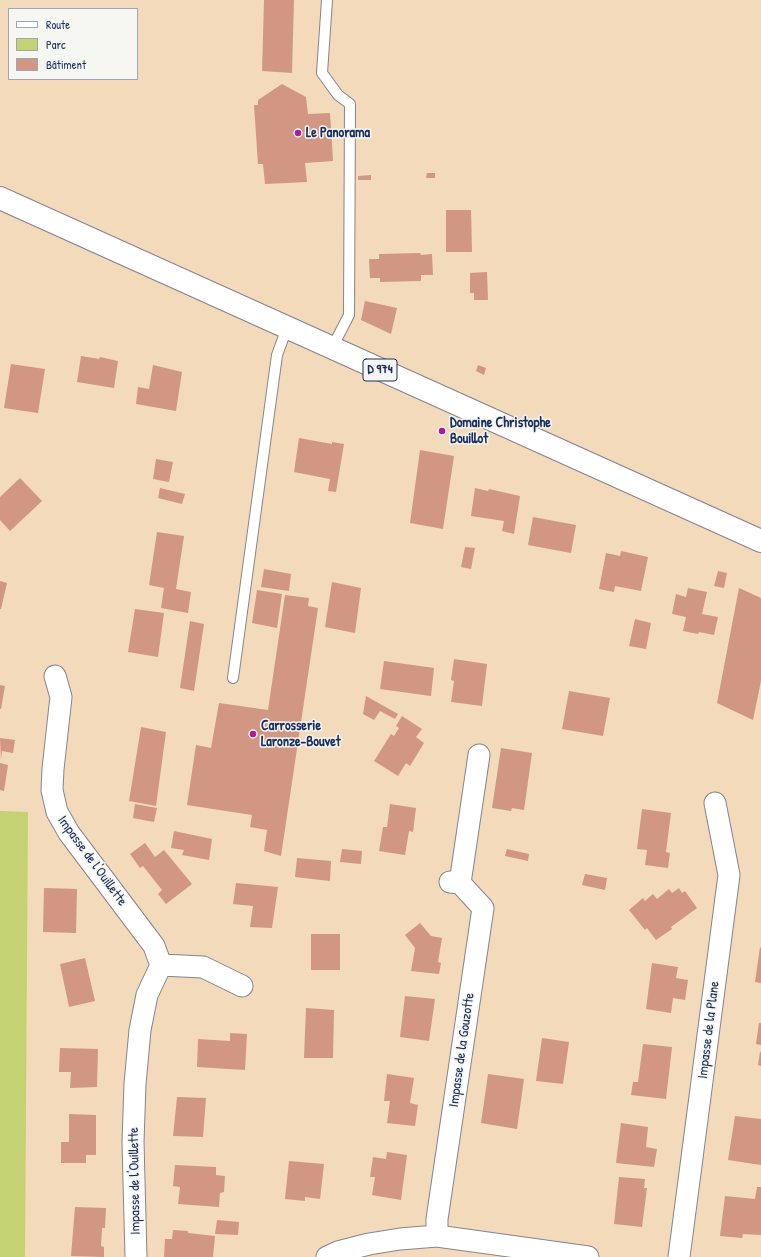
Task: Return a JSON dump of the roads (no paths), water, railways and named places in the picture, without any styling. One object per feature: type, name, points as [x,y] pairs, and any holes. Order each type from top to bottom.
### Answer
[{"type":"main road","name":"D 974","points":[[0,198],[761,541]]},
{"type":"street","name":"Impasse de l'Ouillette","points":[[55,676],[61,697],[52,790],[57,812],[69,832],[154,946],[161,966],[147,995],[140,1030],[135,1084],[133,1142],[136,1257]]},
{"type":"street","name":"Impasse de la Gouzotte","points":[[437,1236],[437,1219],[483,908],[455,882],[479,756]]},
{"type":"street","name":"Impasse de la Plane","points":[[679,1257],[729,874],[715,803]]},
{"type":"street","points":[[161,966],[203,967],[242,986]]},
{"type":"street","points":[[327,1257],[338,1252],[400,1238],[437,1236],[588,1257]]},
{"type":"lane","points":[[327,0],[322,73],[338,95],[350,104],[348,315],[332,348]]},
{"type":"lane","points":[[233,678],[277,355],[287,328]]},
{"type":"place","name":"Le Panorama","points":[[298,133]]},
{"type":"place","name":"Domaine Christophe Bouillot","points":[[442,431]]},
{"type":"place","name":"Carrosserie Laronze-Bouvet","points":[[253,734]]}]
